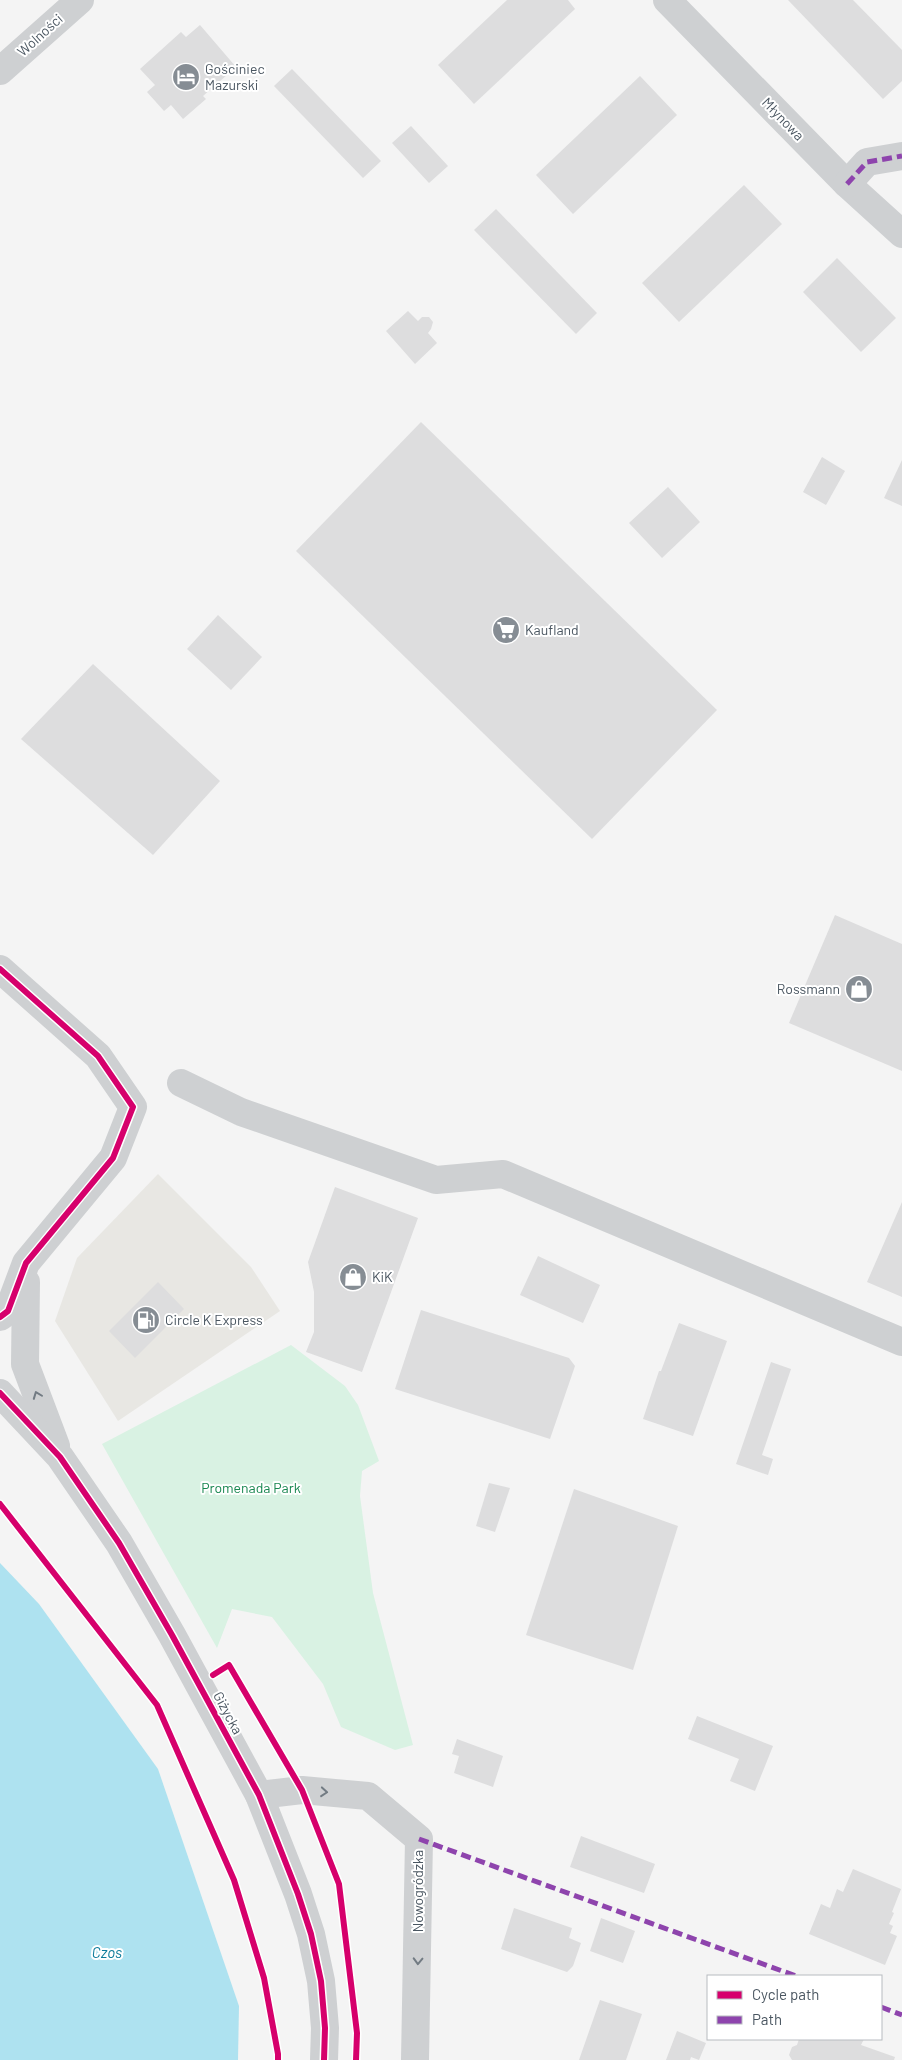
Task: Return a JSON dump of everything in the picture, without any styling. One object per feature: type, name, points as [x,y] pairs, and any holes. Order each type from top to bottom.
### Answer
[{"type":"street","name":"Wolności","points":[[0,71],[80,0]]},
{"type":"street","name":"Młynowa","points":[[667,0],[847,184],[902,234]]},
{"type":"street","points":[[847,184],[867,162],[902,156]]},
{"type":"street","points":[[0,969],[98,1056],[133,1107],[113,1158],[26,1263],[8,1311],[0,1317]]},
{"type":"street","points":[[182,1083],[241,1112],[436,1180],[503,1174],[902,1342]]},
{"type":"street","points":[[0,1275],[26,1263]]},
{"type":"street","points":[[26,1263],[25,1364],[60,1457]]},
{"type":"street","name":"Giżycka","points":[[0,1393],[60,1457],[124,1552],[172,1635],[259,1795],[298,1894],[311,1934],[321,1981],[325,2028],[324,2060]]},
{"type":"street","name":"Nowogródzka","points":[[259,1795],[302,1790],[368,1796],[419,1838],[415,2060]]},
{"type":"path","points":[[0,1504],[157,1705],[234,1880],[264,1978],[278,2060]]},
{"type":"path","points":[[157,1705],[165,1701]]},
{"type":"shaded area","points":[[158,1174],[251,1267],[280,1311],[118,1421],[55,1321],[77,1258]]},
{"type":"green space","name":"Promenada Park","points":[[291,1345],[345,1386],[358,1405],[379,1461],[362,1471],[360,1496],[373,1593],[413,1745],[395,1750],[341,1727],[323,1684],[272,1617],[232,1609],[217,1648],[102,1444]]},
{"type":"water","name":"Czos","points":[[0,1563],[39,1604],[158,1769],[239,2006],[238,2060],[0,2060]]},
{"type":"building","points":[[507,0],[568,0],[575,9],[474,104],[438,65]]},
{"type":"building","points":[[788,0],[853,0],[902,50],[902,81],[883,99]]},
{"type":"building","name":"Gościniec Mazurski","points":[[200,25],[236,67],[203,96],[206,99],[183,119],[171,105],[164,111],[147,92],[155,85],[140,69],[181,32],[186,37]]},
{"type":"building","points":[[292,69],[381,161],[363,178],[274,86]]},
{"type":"building","points":[[640,76],[677,115],[573,214],[536,175]]},
{"type":"building","points":[[411,126],[448,166],[429,183],[392,143]]},
{"type":"building","points":[[744,185],[782,224],[679,322],[642,283]]},
{"type":"building","points":[[496,209],[597,313],[576,334],[474,230]]},
{"type":"building","points":[[837,258],[896,318],[861,352],[803,292]]},
{"type":"building","points":[[408,311],[418,321],[422,317],[429,317],[433,322],[428,333],[437,343],[415,364],[386,331]]},
{"type":"building","name":"Kaufland","points":[[421,422],[717,710],[592,839],[296,551]]},
{"type":"building","points":[[822,457],[845,471],[826,505],[803,492]]},
{"type":"building","points":[[902,460],[902,506],[884,498]]},
{"type":"building","points":[[668,487],[700,522],[662,558],[629,523]]},
{"type":"building","points":[[218,615],[262,657],[231,690],[187,649]]},
{"type":"building","points":[[93,664],[220,781],[153,855],[21,739]]},
{"type":"building","points":[[835,915],[902,944],[902,1071],[789,1023]]},
{"type":"building","name":"KiK","points":[[335,1187],[418,1218],[362,1372],[306,1352],[314,1332],[314,1292],[308,1262]]},
{"type":"building","points":[[902,1202],[902,1297],[867,1282]]},
{"type":"building","points":[[538,1256],[600,1285],[583,1323],[520,1295]]},
{"type":"building","name":"Circle K Express","points":[[158,1282],[184,1309],[135,1358],[109,1331]]},
{"type":"building","points":[[421,1310],[569,1358],[575,1366],[550,1439],[395,1389]]},
{"type":"building","points":[[679,1323],[727,1341],[693,1436],[643,1419],[659,1371],[661,1371]]},
{"type":"building","points":[[771,1362],[791,1369],[762,1455],[773,1459],[768,1475],[736,1464]]},
{"type":"building","points":[[489,1483],[510,1488],[495,1532],[476,1526]]},
{"type":"building","points":[[574,1489],[678,1526],[633,1670],[526,1635]]},
{"type":"building","points":[[697,1716],[773,1746],[755,1791],[730,1781],[739,1759],[688,1739]]},
{"type":"building","points":[[457,1739],[503,1756],[493,1787],[454,1773],[459,1756],[452,1754]]},
{"type":"building","points":[[581,1836],[655,1864],[644,1893],[570,1867]]},
{"type":"building","points":[[853,1869],[901,1889],[889,1924],[893,1926],[890,1933],[897,1936],[885,1965],[809,1934],[821,1904],[830,1908],[837,1889],[843,1892]]},
{"type":"building","points":[[514,1908],[572,1928],[569,1938],[581,1943],[573,1966],[567,1972],[501,1949]]},
{"type":"building","points":[[601,1918],[635,1931],[623,1963],[590,1951]]},
{"type":"building","points":[[600,2000],[642,2014],[626,2060],[579,2060]]},
{"type":"building","points":[[677,2031],[706,2043],[699,2060],[691,2057],[690,2060],[666,2060]]},
{"type":"building","points":[[799,2040],[864,2040],[861,2045],[895,2057],[894,2060],[792,2060],[789,2055],[792,2047],[797,2045]]},
{"type":"marked path","points":[[847,184],[867,162],[902,156]]},
{"type":"marked path","points":[[419,1839],[793,1975]]},
{"type":"marked path","points":[[882,2007],[902,2015]]},
{"type":"cycle path","points":[[0,969],[98,1056],[133,1107],[113,1158],[26,1263],[8,1311],[0,1317]]},
{"type":"cycle path","points":[[0,1393],[60,1457],[119,1543],[172,1635],[259,1795],[298,1894],[311,1934],[321,1981],[325,2028],[324,2060]]},
{"type":"cycle path","points":[[0,1504],[157,1705],[234,1880],[264,1978],[278,2060]]},
{"type":"cycle path","points":[[213,1675],[229,1665],[302,1790],[339,1884],[357,2033],[356,2060]]},
{"type":"place","name":"Gościniec Mazurski","points":[[186,77]]},
{"type":"place","name":"Kaufland","points":[[506,630]]},
{"type":"place","name":"Rossmann","points":[[859,989]]},
{"type":"place","name":"KiK","points":[[353,1277]]},
{"type":"place","name":"Circle K Express","points":[[146,1320]]}]
